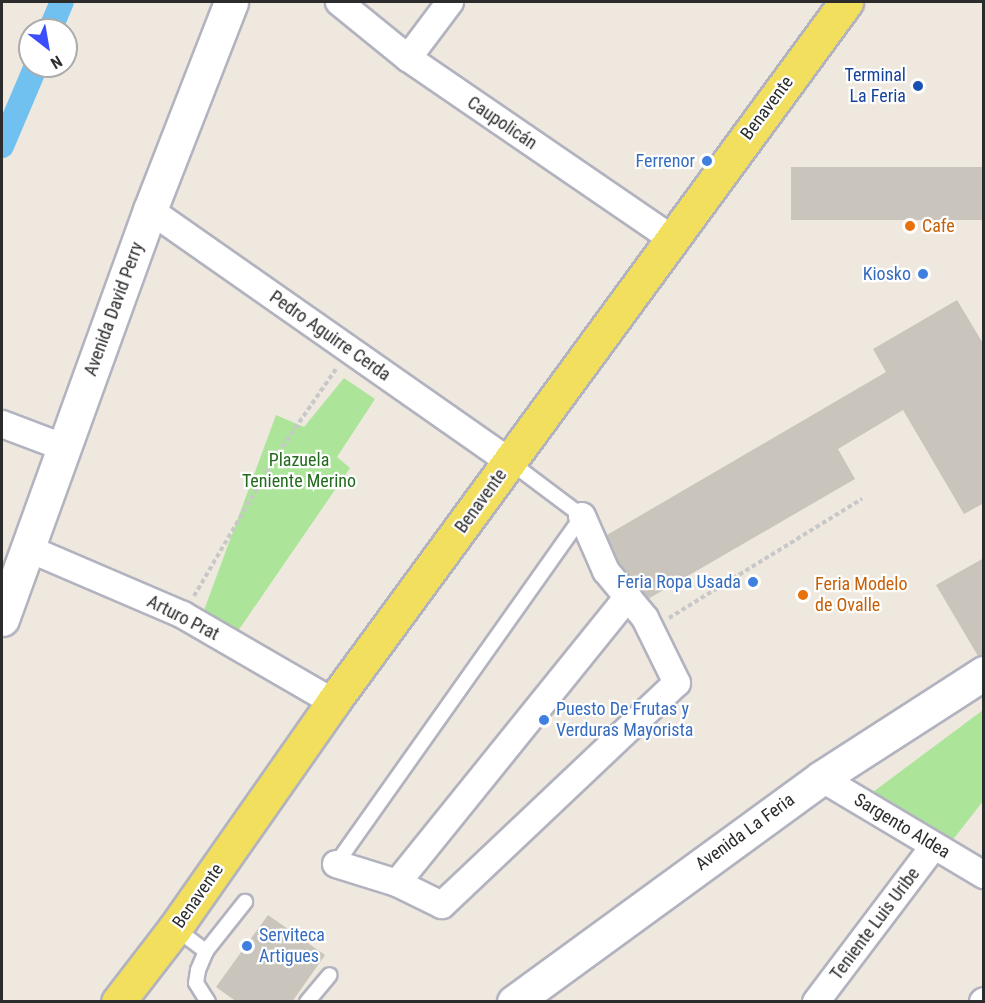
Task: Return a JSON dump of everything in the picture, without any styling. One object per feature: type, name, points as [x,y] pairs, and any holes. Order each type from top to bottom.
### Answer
[{"type":"main road","name":"Avenida David Perry","points":[[2,619],[150,210],[231,2]]},
{"type":"main road","name":"Benavente","points":[[122,1000],[333,702],[846,2]]},
{"type":"main road","name":"Avenida La Feria","points":[[514,1002],[820,778],[984,673]]},
{"type":"street","name":"Caupolicán","points":[[339,2],[408,58],[671,238]]},
{"type":"street","points":[[408,58],[450,2]]},
{"type":"street","name":"Pedro Aguirre Cerda","points":[[150,210],[510,462]]},
{"type":"street","points":[[2,424],[63,447]]},
{"type":"street","points":[[336,864],[396,883],[442,905],[677,683],[651,629],[606,571],[582,516]]},
{"type":"street","name":"Arturo Prat","points":[[27,548],[183,615],[333,702]]},
{"type":"street","points":[[396,883],[628,597]]},
{"type":"street","name":"Sargento Aldea","points":[[820,778],[984,875]]},
{"type":"street","name":"Teniente Luis Uribe","points":[[816,1002],[934,846]]},
{"type":"lane","points":[[336,864],[582,516],[510,462]]},
{"type":"lane","points":[[208,1002],[196,983],[206,951],[245,902]]},
{"type":"lane","points":[[175,928],[206,951]]},
{"type":"lane","points":[[307,1002],[330,975]]},
{"type":"path","points":[[183,615],[278,453],[350,350]]},
{"type":"path","points":[[651,629],[862,499]]},
{"type":"green space","name":"Plazuela Teniente Merino","points":[[344,378],[375,399],[337,457],[350,468],[238,631],[203,613],[276,415],[304,427]]},
{"type":"green space","points":[[983,710],[983,801],[952,841],[873,792]]},
{"type":"building","points":[[791,167],[984,167],[984,220],[791,220]]},
{"type":"building","points":[[957,300],[984,345],[984,503],[964,514],[903,410],[838,449],[855,479],[648,599],[619,563],[607,535],[886,372],[873,349]]},
{"type":"building","points":[[984,558],[984,654],[978,656],[936,585]]},
{"type":"building","points":[[268,915],[325,955],[292,1002],[237,1002],[216,987]]},
{"type":"waterway","points":[[55,18],[62,2]]},
{"type":"waterway","points":[[2,146],[31,78]]},
{"type":"place","name":"Terminal La Feria","points":[[918,86]]},
{"type":"place","name":"Ferrenor","points":[[707,161]]},
{"type":"place","name":"Cafe","points":[[910,226]]},
{"type":"place","name":"Kiosko","points":[[923,274]]},
{"type":"place","name":"Feria Ropa Usada","points":[[753,582]]},
{"type":"place","name":"Feria Modelo de Ovalle","points":[[803,595]]},
{"type":"place","name":"Puesto De Frutas y Verduras Mayorista","points":[[544,720]]},
{"type":"place","name":"Serviteca Artigues","points":[[247,946]]}]
